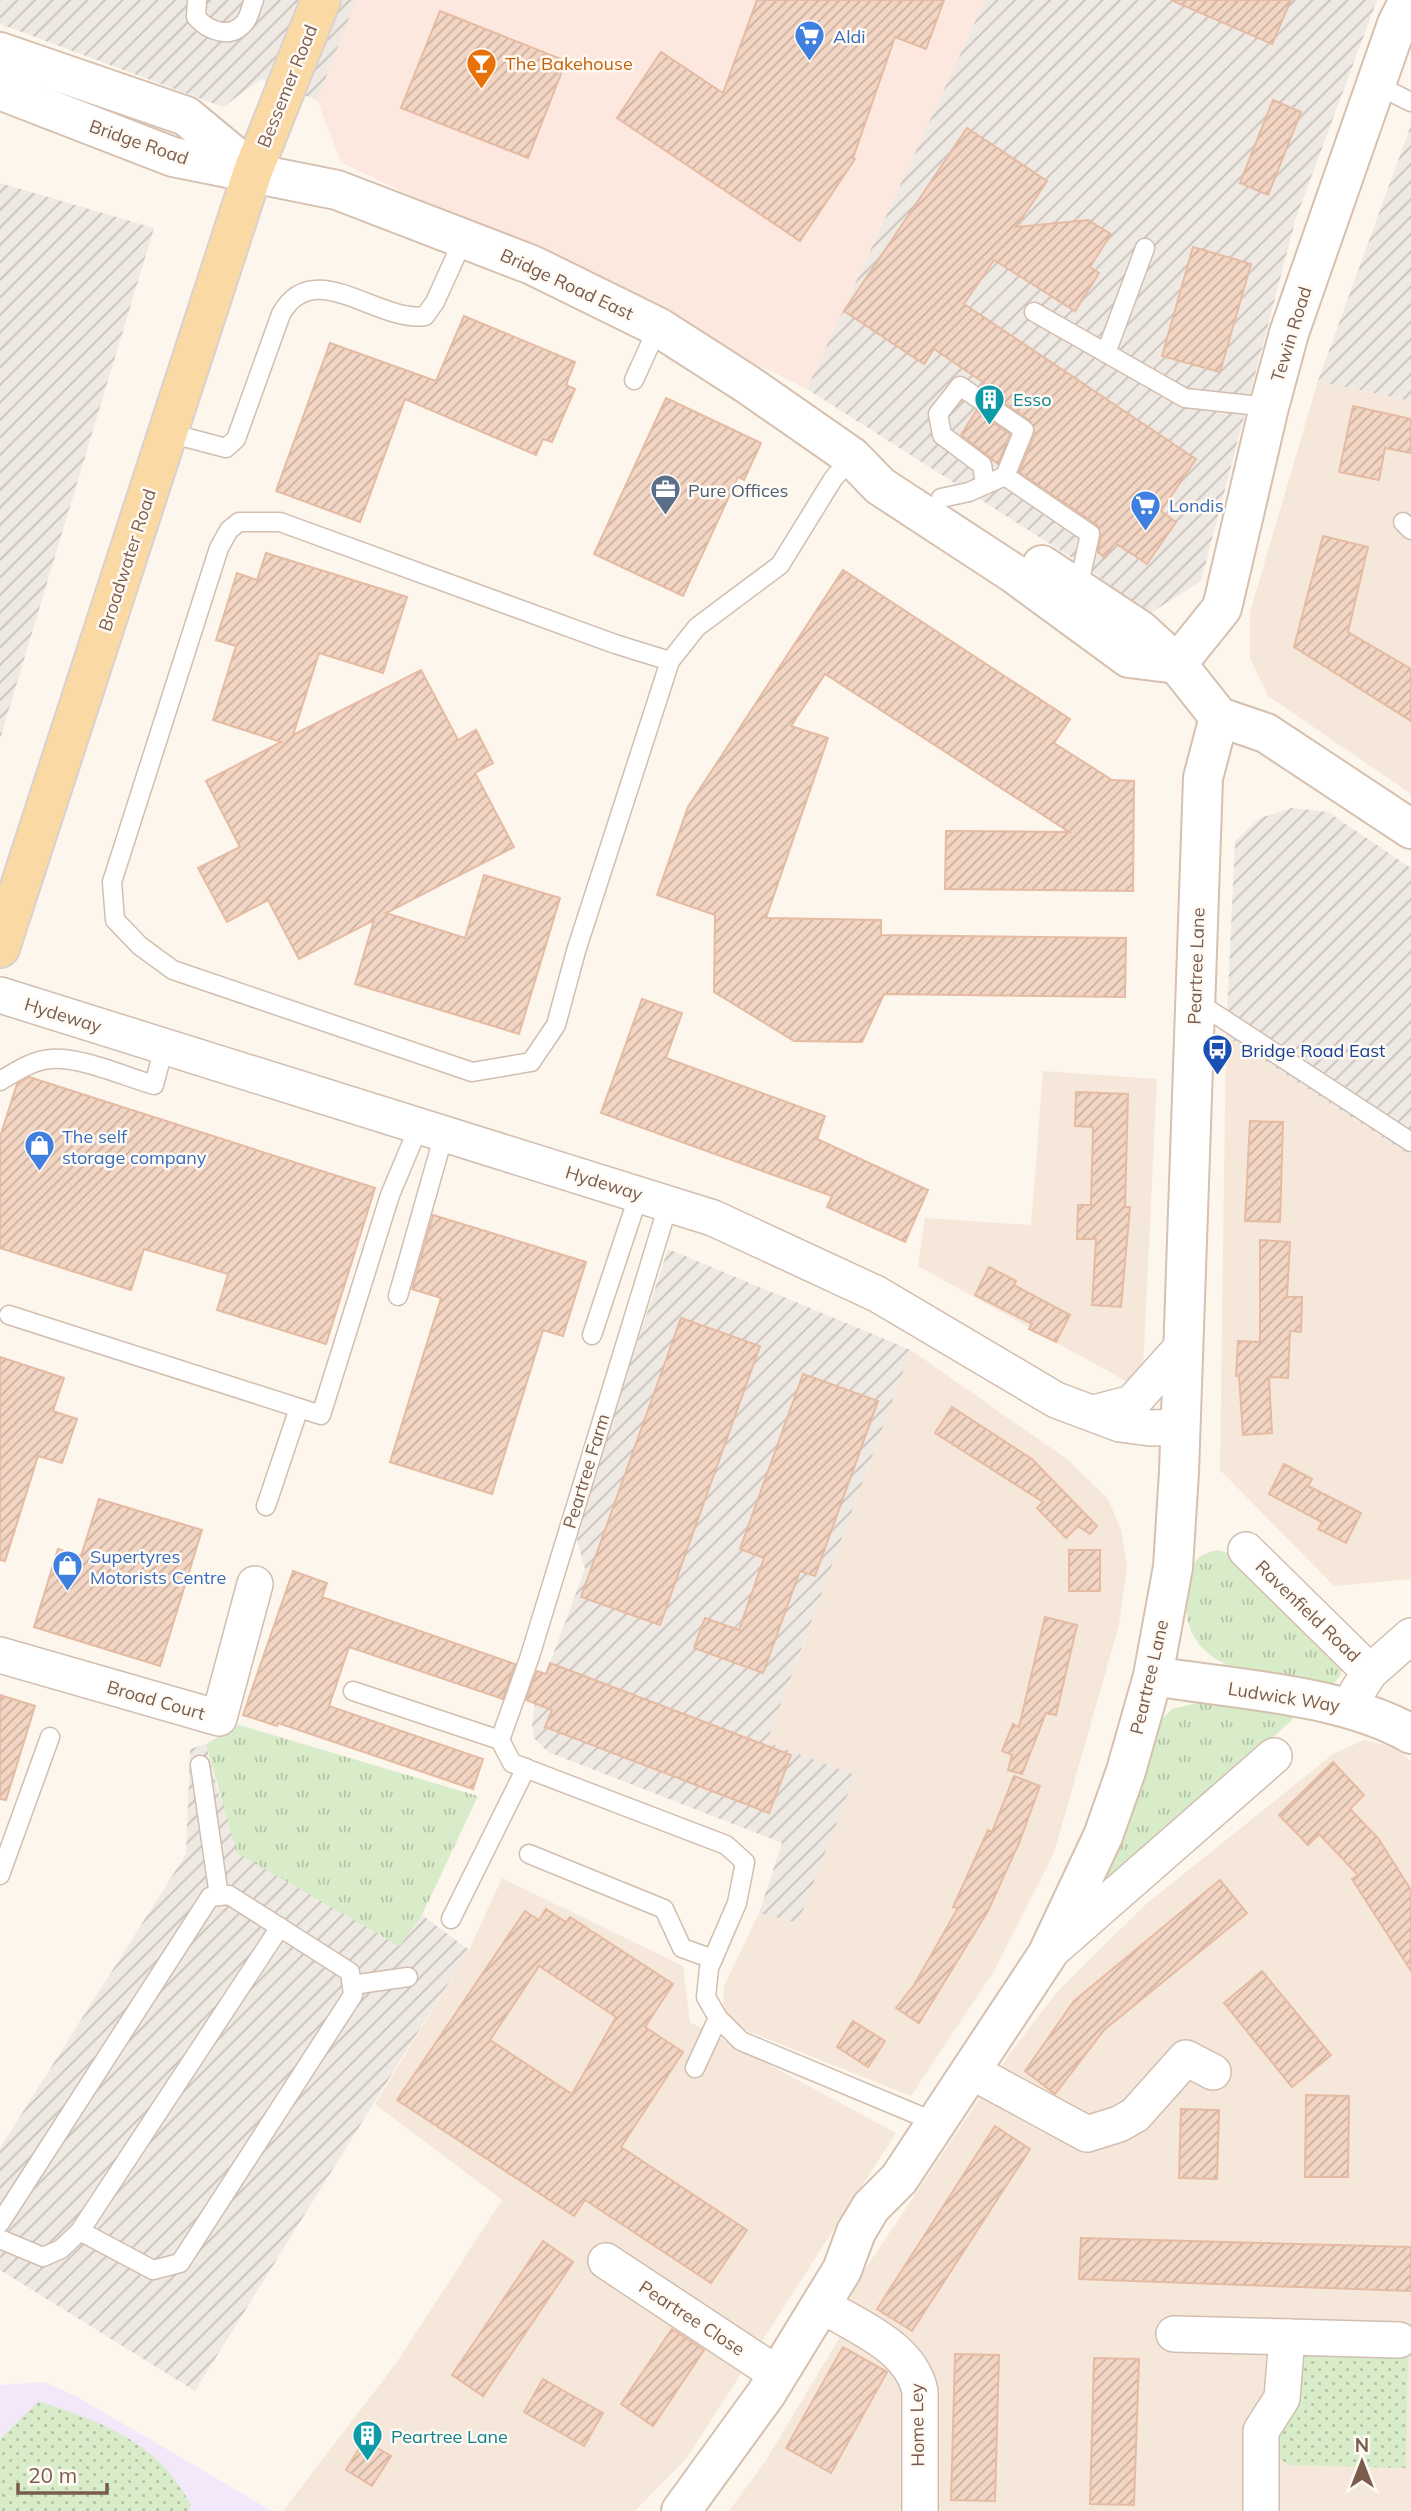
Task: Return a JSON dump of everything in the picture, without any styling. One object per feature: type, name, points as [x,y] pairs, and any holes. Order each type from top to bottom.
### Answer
[{"type":"main road","name":"Bessemer Road","points":[[253,171],[321,0]]},
{"type":"main road","name":"Broadwater Road","points":[[0,948],[253,171]]},
{"type":"street","name":"Tewin Road","points":[[1177,664],[1222,608],[1289,333],[1397,24],[1409,0]]},
{"type":"street","name":"Bridge Road","points":[[0,52],[186,116],[253,171]]},
{"type":"street","name":"Bridge Road","points":[[0,90],[173,158],[253,171]]},
{"type":"street","name":"Bridge Road East","points":[[253,171],[337,190],[464,238],[532,265],[658,327],[852,457],[880,486],[1013,573],[1129,658],[1177,664]]},
{"type":"street","name":"Bridge Road East","points":[[852,457],[897,469],[1140,630],[1177,664],[1219,717]]},
{"type":"street","points":[[1219,717],[1266,733],[1411,829]]},
{"type":"street","name":"Peartree Lane","points":[[681,2511],[737,2437],[842,2270],[856,2232],[867,2213],[899,2179],[1046,1955],[1102,1836],[1126,1771],[1153,1676],[1173,1567],[1181,1427],[1203,778],[1219,717]]},
{"type":"street","name":"Hydeway","points":[[0,995],[713,1218],[877,1294],[1056,1400],[1120,1424],[1181,1427]]},
{"type":"street","points":[[1094,1413],[1132,1403],[1183,1346]]},
{"type":"street","name":"Ravenfield Road","points":[[1246,1550],[1370,1672]]},
{"type":"street","name":"Broad Court","points":[[0,1655],[219,1718],[255,1584]]},
{"type":"street","name":"Ravenfield Road","points":[[1348,1707],[1370,1672],[1411,1636]]},
{"type":"street","name":"Ludwick Way","points":[[1153,1676],[1348,1707],[1385,1719],[1411,1734]]},
{"type":"street","points":[[1046,1955],[1274,1756]]},
{"type":"street","points":[[969,2070],[1087,2134],[1119,2124],[1135,2115],[1186,2058],[1213,2072]]},
{"type":"street","name":"Peartree Close","points":[[606,2261],[777,2374]]},
{"type":"street","name":"Home Ley","points":[[820,2304],[899,2352],[916,2372],[920,2391],[920,2511]]},
{"type":"street","points":[[1174,2334],[1399,2340]]},
{"type":"street","points":[[1261,2511],[1261,2431],[1282,2398],[1287,2337]]},
{"type":"lane","points":[[197,0],[196,17],[205,27],[218,32],[232,32],[245,22],[254,0]]},
{"type":"lane","points":[[1377,85],[1411,103]]},
{"type":"lane","points":[[169,433],[226,448],[236,439],[281,314],[288,301],[298,294],[314,289],[332,290],[396,314],[412,318],[425,316],[435,302],[464,238]]},
{"type":"lane","points":[[1106,353],[1145,248]]},
{"type":"lane","points":[[1034,312],[1185,398],[1269,407]]},
{"type":"lane","points":[[634,380],[658,327]]},
{"type":"lane","points":[[942,498],[985,484],[1005,475],[1024,430],[960,386],[938,414],[942,435],[982,465],[985,484]]},
{"type":"lane","points":[[670,661],[615,644],[280,523],[239,522],[229,530],[219,548],[112,882],[116,920],[140,946],[173,970],[472,1072],[531,1062],[556,1025],[576,951],[670,661],[697,627],[780,565],[833,479],[852,457]]},
{"type":"lane","points":[[1005,475],[1090,534],[1078,589]]},
{"type":"lane","points":[[1194,1000],[1411,1142]]},
{"type":"lane","points":[[0,1081],[23,1067],[51,1058],[82,1063],[154,1085],[164,1046]]},
{"type":"lane","points":[[398,1296],[432,1130]]},
{"type":"lane","points":[[9,1315],[321,1415],[390,1195],[432,1130]]},
{"type":"lane","points":[[592,1335],[654,1198]]},
{"type":"lane","name":"Peartree Farm","points":[[500,1740],[530,1656],[654,1198]]},
{"type":"lane","points":[[266,1506],[299,1408]]},
{"type":"lane","points":[[353,1691],[500,1740],[512,1763],[726,1845],[746,1862],[737,1903],[713,1959],[706,1997],[718,2018],[741,2041],[935,2122]]},
{"type":"lane","points":[[0,1875],[50,1737]]},
{"type":"lane","points":[[200,1765],[219,1896]]},
{"type":"lane","points":[[452,1919],[526,1768]]},
{"type":"lane","points":[[529,1854],[664,1909],[682,1948],[713,1959]]},
{"type":"lane","points":[[0,2223],[209,1897],[229,1895],[350,1972],[353,1995],[180,2263],[153,2270],[80,2231]]},
{"type":"lane","points":[[0,2239],[43,2257],[61,2249],[80,2231],[280,1927]]},
{"type":"lane","points":[[352,1985],[408,1977]]},
{"type":"lane","points":[[695,2068],[718,2018]]},
{"type":"shaded area","points":[[0,0],[356,0],[317,100],[261,79],[223,107],[0,24]]},
{"type":"shaded area","points":[[356,0],[985,0],[807,389],[341,162],[317,100]]},
{"type":"shaded area","points":[[985,0],[1377,0],[1296,218],[1201,581],[1149,614],[1083,565],[807,389]]},
{"type":"shaded area","points":[[1411,125],[1411,401],[1318,381]]},
{"type":"shaded area","points":[[0,183],[154,228],[0,739]]},
{"type":"shaded area","points":[[1318,381],[1411,401],[1411,794],[1268,696],[1250,658],[1250,612]]},
{"type":"shaded area","points":[[1292,808],[1328,812],[1411,868],[1411,1156],[1226,1036],[1235,841],[1260,818]]},
{"type":"shaded area","points":[[1226,1036],[1411,1156],[1411,1579],[1334,1586],[1220,1470]]},
{"type":"shaded area","points":[[1043,1071],[1157,1079],[1142,1390],[918,1266],[925,1218],[1031,1225]]},
{"type":"shaded area","points":[[668,1249],[911,1350],[767,1742],[855,1775],[798,1923],[759,1913],[782,1843],[548,1752],[534,1738],[532,1725],[535,1703],[585,1569],[575,1532]]},
{"type":"shaded area","points":[[911,1350],[1068,1460],[1108,1499],[1121,1530],[1127,1567],[1119,1625],[1054,1853],[994,1971],[911,2096],[745,2030],[723,2011],[724,1986],[759,1913],[798,1923],[854,1775],[767,1743]]},
{"type":"shaded area","points":[[1364,1740],[1393,1747],[1411,1761],[1411,2511],[729,2511],[765,2462],[843,2332],[853,2287],[1010,2053],[1057,1992],[1145,1905],[1333,1754]]},
{"type":"shaded area","points":[[206,1744],[219,1795],[400,1945],[422,1915],[469,1950],[195,2391],[0,2270],[0,2148],[186,1854],[190,1749]]},
{"type":"shaded area","points":[[502,1878],[683,1966],[690,2022],[896,2133],[686,2459],[635,2511],[283,2511],[397,2362],[502,2200],[375,2104],[469,1950]]},
{"type":"shaded area","points":[[44,2382],[76,2396],[272,2511],[0,2511],[0,2385]]},
{"type":"green space","points":[[1217,1550],[1238,1556],[1342,1667],[1341,1675],[1331,1687],[1254,1674],[1230,1666],[1210,1655],[1195,1639],[1187,1617],[1190,1573],[1199,1558]]},
{"type":"green space","points":[[1201,1702],[1294,1715],[1292,1720],[1113,1883],[1105,1884],[1102,1879],[1160,1721],[1172,1709]]},
{"type":"green space","points":[[239,1725],[478,1796],[422,1915],[399,1946],[237,1853],[206,1744]]},
{"type":"green space","points":[[1299,2354],[1408,2356],[1406,2468],[1288,2465],[1276,2455],[1275,2432]]},
{"type":"green space","points":[[39,2401],[107,2427],[145,2450],[177,2483],[191,2505],[188,2511],[0,2511],[0,2439]]},
{"type":"building","points":[[757,0],[944,0],[926,49],[895,37],[853,158],[855,159],[800,241],[617,118],[661,52],[723,93]]},
{"type":"building","points":[[1171,0],[1291,0],[1272,44]]},
{"type":"building","name":"The Bakehouse","points":[[440,11],[566,61],[528,158],[401,108]]},
{"type":"building","points":[[1273,100],[1301,112],[1268,195],[1240,183]]},
{"type":"building","points":[[967,128],[1047,181],[1016,227],[1088,220],[1111,234],[1090,267],[1099,273],[1075,311],[994,260],[964,304],[1196,459],[1161,511],[1176,522],[1147,564],[1115,543],[1105,558],[1098,552],[1101,536],[1097,525],[1019,472],[1035,434],[1030,421],[982,387],[984,383],[934,349],[924,364],[844,311]]},
{"type":"building","points":[[1193,247],[1251,264],[1220,372],[1162,356]]},
{"type":"building","points":[[464,316],[575,362],[566,385],[575,389],[552,442],[543,439],[536,455],[405,399],[360,522],[276,491],[330,343],[436,381]]},
{"type":"building","name":"Pure Offices","points":[[666,398],[761,443],[744,480],[738,477],[683,596],[594,554]]},
{"type":"building","points":[[1353,406],[1411,419],[1411,453],[1385,448],[1379,480],[1339,472]]},
{"type":"building","points":[[976,411],[1010,434],[998,464],[961,435]]},
{"type":"building","points":[[1323,536],[1368,547],[1348,632],[1411,669],[1411,721],[1294,647]]},
{"type":"building","points":[[266,553],[407,597],[383,673],[319,653],[293,735],[421,670],[458,740],[476,730],[493,763],[475,773],[514,847],[386,913],[465,938],[484,875],[560,898],[519,1034],[355,984],[374,920],[299,959],[268,900],[227,922],[198,868],[240,847],[206,781],[281,742],[213,720],[236,646],[216,640],[237,573],[257,580]]},
{"type":"building","points":[[843,570],[1070,719],[1054,743],[1112,780],[1134,781],[1133,891],[945,889],[946,831],[1069,832],[825,674],[791,726],[828,738],[766,918],[881,920],[881,935],[1126,938],[1125,997],[884,994],[862,1042],[794,1041],[714,992],[715,915],[657,895],[688,807]]},
{"type":"building","points":[[642,999],[682,1013],[666,1058],[825,1116],[817,1139],[928,1190],[905,1242],[827,1207],[832,1196],[601,1113]]},
{"type":"building","points":[[29,1077],[375,1188],[326,1344],[217,1310],[228,1274],[144,1249],[131,1290],[0,1248],[0,1137],[17,1084]]},
{"type":"building","points":[[1076,1092],[1128,1094],[1125,1207],[1130,1207],[1121,1307],[1092,1305],[1096,1239],[1077,1239],[1078,1205],[1091,1205],[1093,1127],[1075,1126]]},
{"type":"building","points":[[1250,1121],[1283,1122],[1280,1222],[1245,1221]]},
{"type":"building","points":[[433,1215],[586,1262],[563,1336],[543,1330],[492,1494],[390,1462],[441,1298],[412,1289]]},
{"type":"building","points":[[1260,1240],[1290,1242],[1287,1297],[1302,1297],[1301,1332],[1290,1331],[1288,1378],[1269,1377],[1272,1433],[1243,1435],[1239,1376],[1236,1376],[1238,1341],[1260,1342]]},
{"type":"building","points":[[989,1267],[1016,1281],[1014,1285],[1070,1315],[1056,1342],[1029,1329],[1032,1324],[975,1295]]},
{"type":"building","points":[[681,1318],[760,1346],[660,1625],[581,1597]]},
{"type":"building","points":[[0,1357],[64,1378],[53,1411],[77,1419],[62,1463],[38,1456],[5,1561],[0,1560]]},
{"type":"building","points":[[803,1374],[878,1401],[815,1576],[800,1571],[763,1673],[694,1648],[705,1618],[739,1630],[764,1558],[740,1549]]},
{"type":"building","points":[[952,1407],[1032,1459],[1097,1526],[1090,1534],[1078,1526],[1066,1538],[1037,1508],[1043,1502],[935,1433]]},
{"type":"building","points":[[1284,1464],[1312,1479],[1308,1486],[1361,1513],[1346,1543],[1318,1529],[1322,1522],[1269,1494]]},
{"type":"building","points":[[99,1499],[202,1530],[160,1666],[34,1627],[58,1549],[81,1556]]},
{"type":"building","points":[[1069,1550],[1100,1550],[1100,1591],[1069,1591]]},
{"type":"building","points":[[293,1571],[327,1583],[322,1597],[515,1664],[503,1699],[349,1647],[329,1706],[483,1759],[473,1789],[278,1723],[277,1726],[243,1715]]},
{"type":"building","points":[[1045,1617],[1077,1625],[1056,1715],[1046,1713],[1022,1774],[1008,1770],[1012,1755],[1002,1751],[1013,1724],[1019,1727]]},
{"type":"building","points":[[550,1663],[791,1755],[769,1813],[545,1727],[552,1710],[526,1700],[537,1671],[546,1674]]},
{"type":"building","points":[[0,1695],[35,1706],[6,1800],[0,1799]]},
{"type":"building","points":[[1333,1762],[1364,1795],[1350,1809],[1378,1838],[1411,1890],[1411,1971],[1352,1879],[1358,1875],[1319,1834],[1308,1845],[1279,1815]]},
{"type":"building","points":[[1014,1776],[1040,1786],[1019,1843],[988,1911],[919,2023],[896,2008],[914,1985],[958,1908],[953,1907],[988,1830],[992,1832]]},
{"type":"building","points":[[1220,1880],[1247,1913],[1104,2030],[1055,2094],[1025,2071],[1074,2001]]},
{"type":"building","points":[[546,1909],[566,1922],[570,1917],[673,1984],[645,2027],[683,2052],[621,2147],[747,2230],[711,2283],[585,2200],[574,2216],[397,2100],[525,1911],[539,1920]],"holes":[[[539,1966],[616,2017],[572,2094],[490,2040]]]},
{"type":"building","points":[[1262,1971],[1331,2055],[1292,2087],[1224,2003]]},
{"type":"building","points":[[853,2021],[885,2041],[868,2067],[837,2047]]},
{"type":"building","points":[[1306,2095],[1349,2096],[1348,2177],[1305,2177]]},
{"type":"building","points":[[1181,2109],[1219,2110],[1217,2179],[1179,2178]]},
{"type":"building","points":[[995,2126],[1030,2149],[912,2331],[877,2309]]},
{"type":"building","points":[[1081,2238],[1411,2247],[1411,2291],[1079,2279]]},
{"type":"building","points":[[543,2241],[573,2262],[483,2396],[452,2375]]},
{"type":"building","points":[[672,2329],[704,2350],[653,2426],[621,2404]]},
{"type":"building","points":[[843,2347],[887,2372],[831,2473],[786,2448]]},
{"type":"building","points":[[955,2354],[999,2355],[995,2501],[951,2500]]},
{"type":"building","points":[[1094,2358],[1139,2359],[1134,2505],[1090,2504]]},
{"type":"building","points":[[543,2379],[603,2413],[584,2446],[524,2412]]},
{"type":"building","name":"Peartree Lane","points":[[364,2440],[391,2456],[372,2486],[346,2470]]},
{"type":"place","name":"Aldi","points":[[810,63]]},
{"type":"place","name":"The Bakehouse","points":[[482,90]]},
{"type":"place","name":"Esso","points":[[990,426]]},
{"type":"place","name":"Pure Offices","points":[[665,517]]},
{"type":"place","name":"Londis","points":[[1146,532]]},
{"type":"place","name":"Bridge Road East","points":[[1218,1077]]},
{"type":"place","name":"The self storage company","points":[[39,1173]]},
{"type":"place","name":"Supertyres Motorists Centre","points":[[67,1593]]},
{"type":"place","name":"Peartree Lane","points":[[368,2463]]}]
